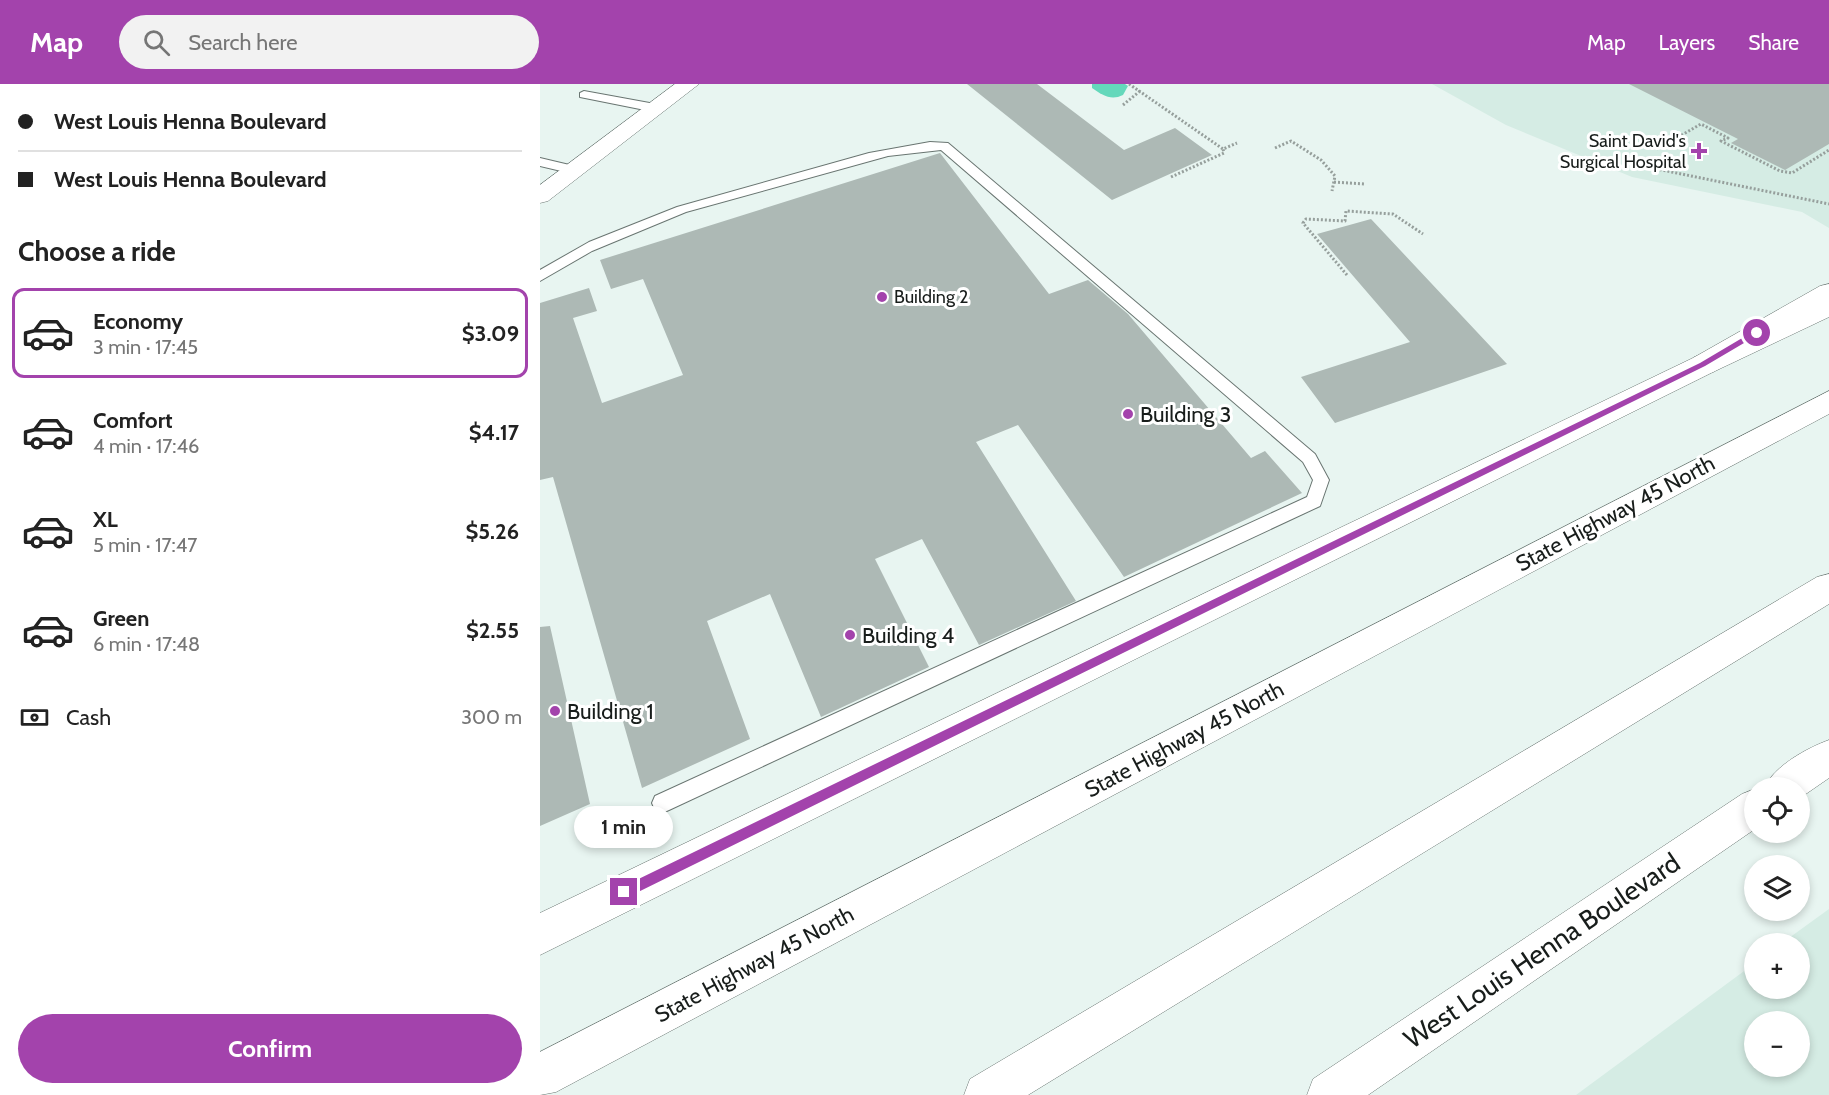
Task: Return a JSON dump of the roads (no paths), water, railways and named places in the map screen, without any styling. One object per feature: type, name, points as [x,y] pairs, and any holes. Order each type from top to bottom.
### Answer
[{"type":"main road","points":[[540,196],[688,84]]},
{"type":"main road","points":[[1702,364],[1829,292]]},
{"type":"main road","points":[[540,934],[1702,364],[1829,307]]},
{"type":"main road","name":"State Highway 45 North","points":[[540,1076],[1829,401]]},
{"type":"main road","points":[[986,1095],[1829,587]]},
{"type":"main road","points":[[1800,777],[1829,757]]},
{"type":"main road","name":"West Louis Henna Boulevard","points":[[1329,1095],[1744,814]]},
{"type":"lane","points":[[584,95],[655,108]]},
{"type":"lane","points":[[540,277],[547,263],[627,228],[752,188],[902,150],[929,145],[944,146],[1309,458],[1321,480],[1314,501],[662,803]]},
{"type":"lane","points":[[540,162],[574,170]]},
{"type":"place","name":"Saint David's Surgical Hospital","points":[[1699,151]]},
{"type":"place","name":"Building 2","points":[[882,297]]},
{"type":"place","name":"Building 3","points":[[1128,414]]},
{"type":"place","name":"Building 4","points":[[850,635]]},
{"type":"place","name":"Building 1","points":[[555,711]]}]
